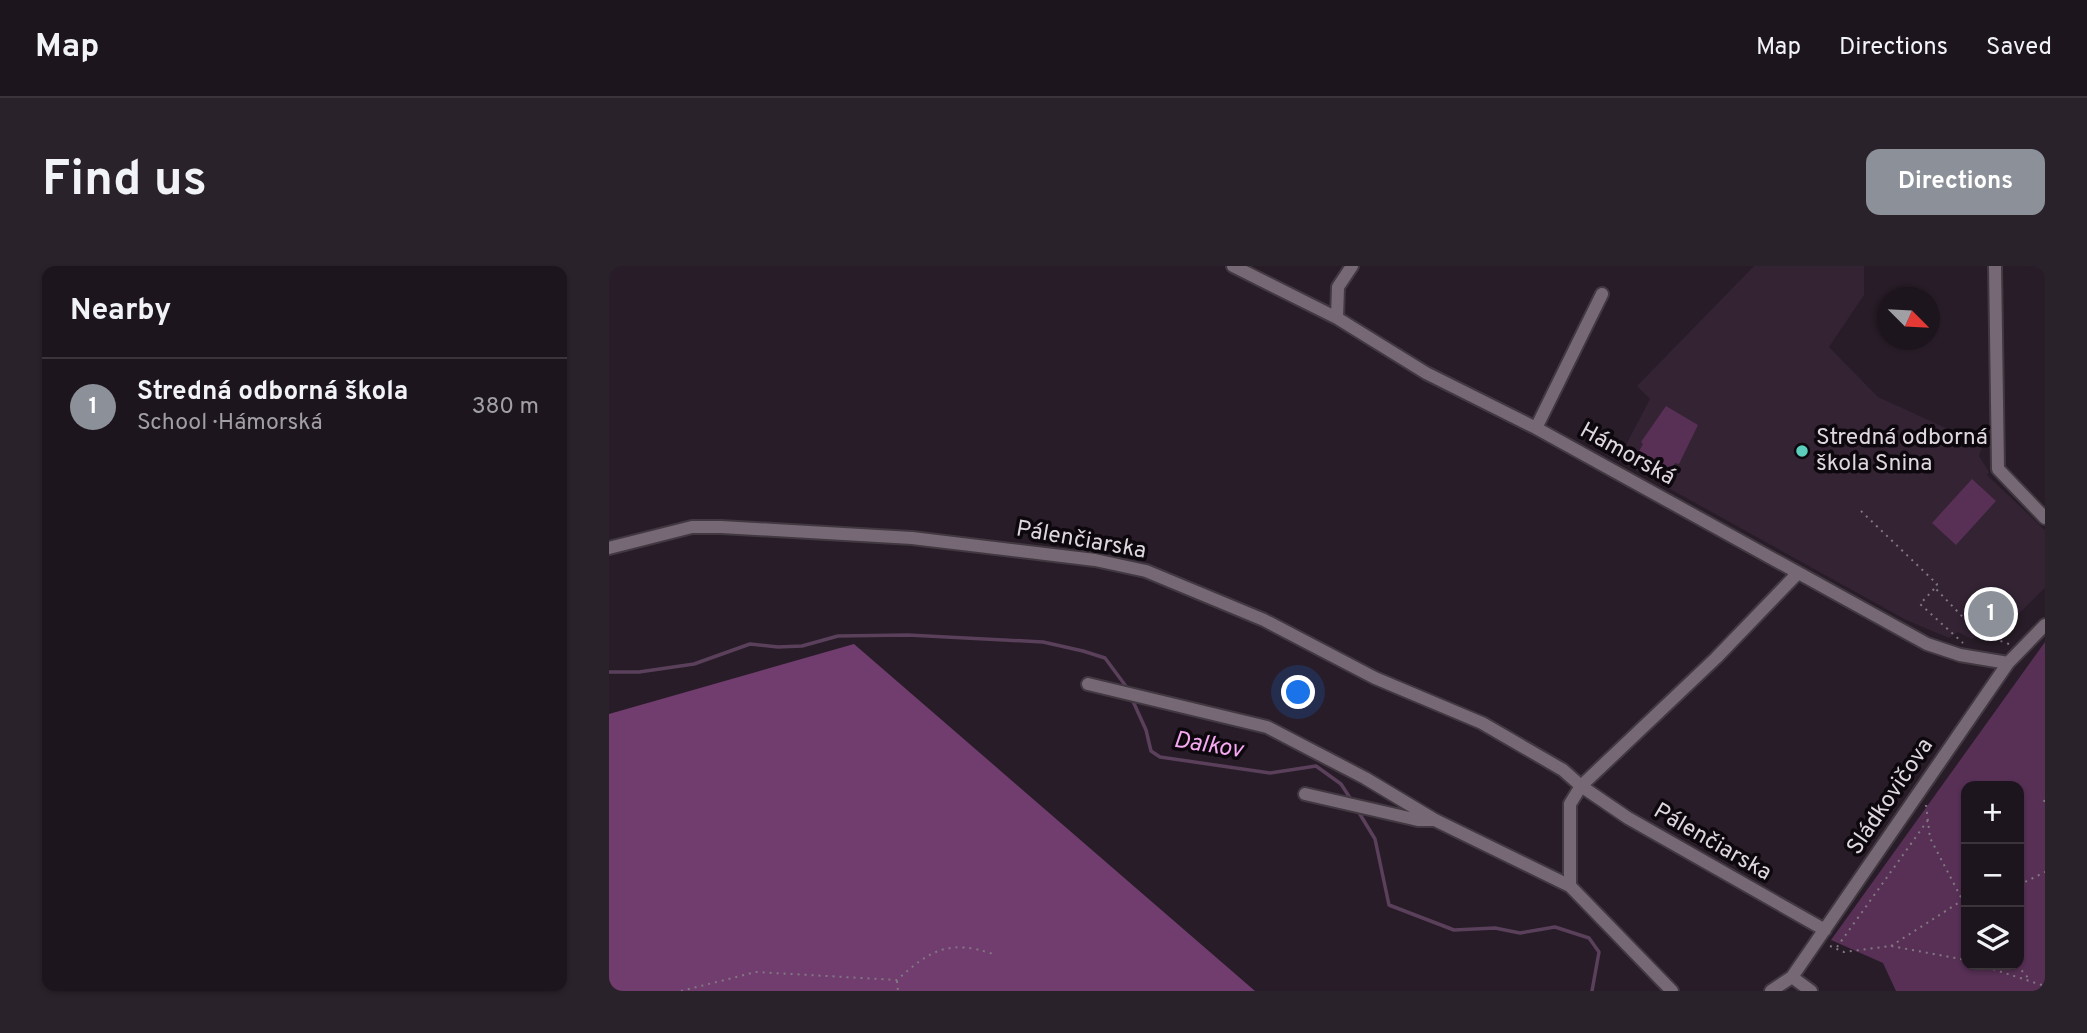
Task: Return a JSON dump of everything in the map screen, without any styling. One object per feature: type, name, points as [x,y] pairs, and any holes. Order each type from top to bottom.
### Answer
[{"type":"street","name":"Hámorská","points":[[1233,266],[1337,318],[1426,373],[1536,428],[1927,644],[1960,655],[2008,663]]},
{"type":"street","points":[[1337,318],[1338,287],[1352,266]]},
{"type":"street","points":[[1995,266],[1998,469],[2045,518]]},
{"type":"street","points":[[1536,428],[1602,294]]},
{"type":"street","name":"Pálenčiarska","points":[[609,548],[692,527],[722,527],[912,538],[1095,559],[1146,571],[1264,620],[1375,678],[1482,723],[1563,770],[1581,786],[1688,854],[1825,930]]},
{"type":"street","points":[[1570,886],[1570,804],[1581,786],[1716,658],[1797,574]]},
{"type":"street","name":"Sládkovičova","points":[[1771,991],[1792,977],[2008,663],[2045,625]]},
{"type":"street","points":[[1088,684],[1267,727],[1365,778],[1435,820],[1570,886],[1670,991]]},
{"type":"street","points":[[1305,794],[1418,820],[1435,820]]},
{"type":"street","points":[[1792,977],[1811,991]]},
{"type":"path","points":[[1861,512],[1937,584],[1920,604],[1966,646]]},
{"type":"path","points":[[1935,588],[1978,633],[2005,641],[2013,647]]},
{"type":"path","points":[[1891,946],[1960,899],[1930,838],[1925,800]]},
{"type":"path","points":[[1835,948],[1928,820]]},
{"type":"path","points":[[2024,882],[2045,872]]},
{"type":"path","points":[[1825,944],[1844,952],[1891,946],[1961,959]]},
{"type":"path","points":[[681,991],[756,972],[897,979],[925,954],[967,945],[993,954]]},
{"type":"path","points":[[1995,970],[2045,986]]},
{"type":"path","points":[[2021,970],[2032,982]]},
{"type":"path","points":[[897,979],[898,991]]},
{"type":"shaded area","name":"Stredná odborná škola Snina","points":[[1754,266],[1864,266],[1864,295],[1829,347],[1878,397],[1983,445],[1979,456],[1989,472],[1987,475],[2045,530],[2045,588],[1997,635],[1985,632],[1972,639],[1958,632],[1949,638],[1906,620],[1618,460],[1650,399],[1637,386]]},
{"type":"shaded area","points":[[1666,406],[1698,425],[1679,464],[1675,463],[1665,481],[1633,462],[1643,444],[1641,442]]},
{"type":"shaded area","points":[[1972,479],[1996,501],[1956,545],[1932,523]]},
{"type":"shaded area","points":[[2045,642],[2045,991],[1896,991],[1883,963],[1831,940]]},
{"type":"shaded area","points":[[854,644],[1255,991],[609,991],[609,714]]},
{"type":"waterway","name":"Dalkov","points":[[609,672],[639,672],[694,664],[750,644],[802,646],[838,636],[908,635],[1043,642],[1083,651],[1105,658],[1128,689]]},
{"type":"waterway","name":"Dalkov","points":[[1132,699],[1146,730],[1151,751],[1160,757],[1270,773],[1316,766],[1341,784],[1352,801]]},
{"type":"waterway","name":"Dalkov","points":[[1358,811],[1375,839],[1389,905],[1454,930],[1495,928],[1520,933],[1555,927],[1589,938],[1599,952],[1592,991]]},
{"type":"place","name":"Stredná odborná škola Snina","points":[[1802,451]]},
{"type":"place","name":"Stredná odborná škola","points":[[1991,614]]}]
